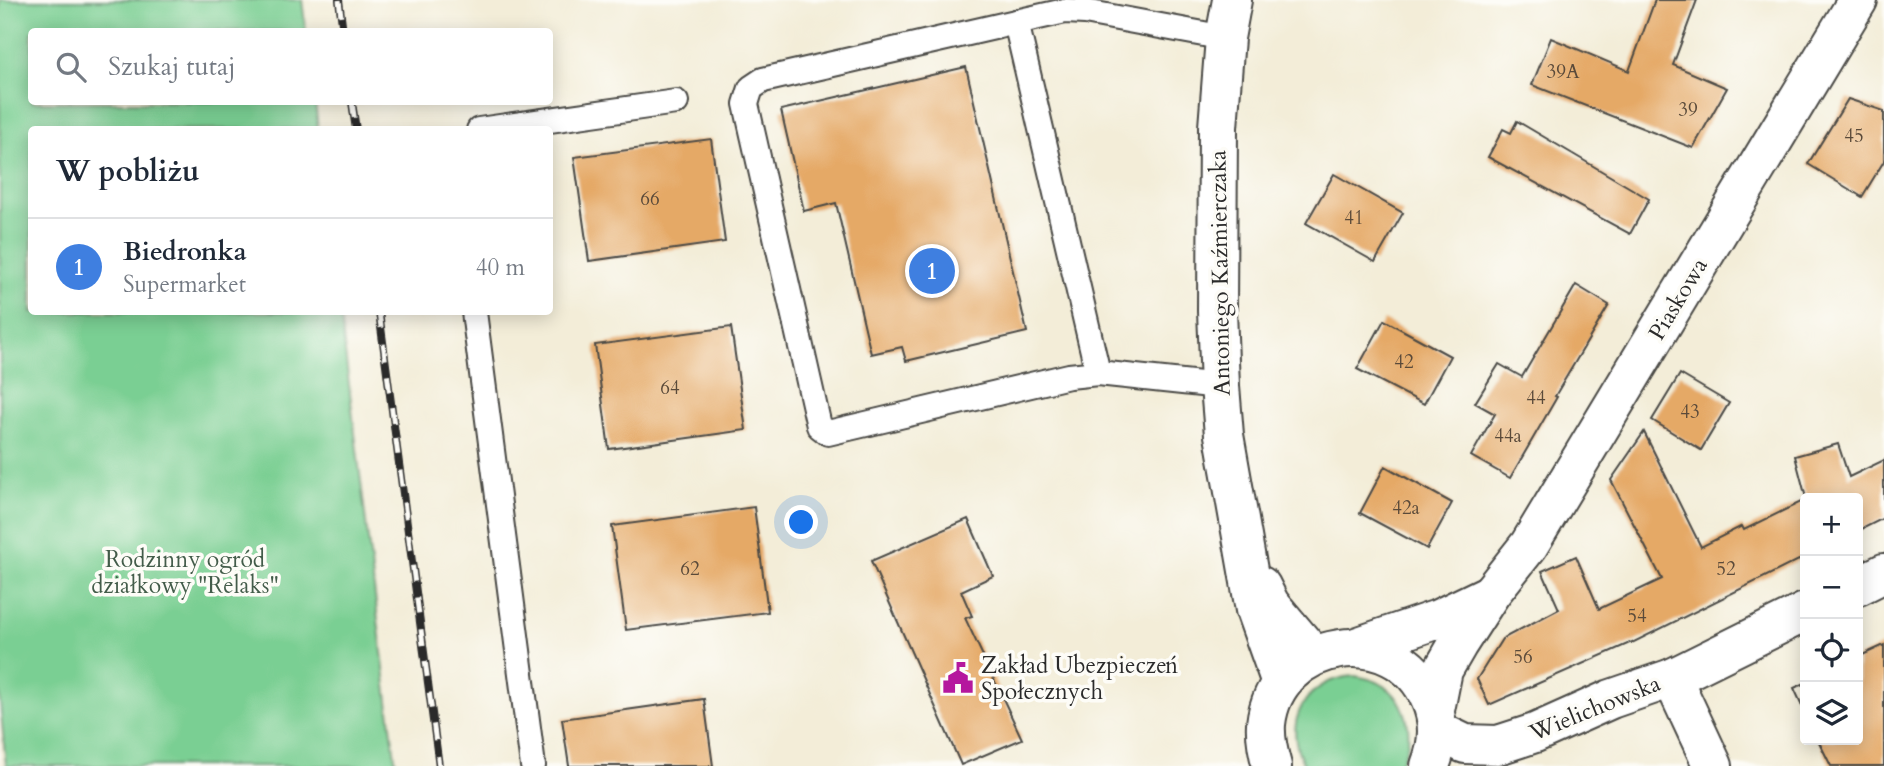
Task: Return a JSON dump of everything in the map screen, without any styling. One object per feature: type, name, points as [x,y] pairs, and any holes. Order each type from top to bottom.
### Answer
[{"type":"street","name":"Antoniego Kaźmierczaka","points":[[1232,0],[1225,38],[1219,127],[1217,311],[1220,386],[1224,435],[1255,610],[1281,683]]},
{"type":"street","name":"Piaskowa","points":[[1434,736],[1443,670],[1492,593],[1528,545],[1858,0]]},
{"type":"street","name":"Antoniego Kaźmierczaka","points":[[1243,546],[1270,604],[1314,656]]},
{"type":"street","points":[[1863,584],[1884,573]]},
{"type":"street","name":"Piaskowa","points":[[1356,648],[1438,619],[1492,593]]},
{"type":"street","name":"Wielichowska","points":[[1434,736],[1465,744],[1498,744],[1535,733],[1611,699],[1671,678],[1800,614]]},
{"type":"street","points":[[1272,766],[1266,745],[1266,723],[1271,703],[1281,683],[1296,668],[1314,656],[1334,649],[1377,651],[1397,660],[1414,674],[1426,691],[1434,736]]},
{"type":"street","points":[[1671,678],[1713,766]]},
{"type":"street","name":"Wielichowska","points":[[1506,766],[1544,754],[1621,718],[1671,678]]},
{"type":"lane","points":[[1220,386],[1098,373],[1069,376],[828,433],[819,426],[746,104],[751,88],[763,79],[1065,11],[1085,12],[1225,38]]},
{"type":"lane","points":[[1016,22],[1098,373]]},
{"type":"lane","points":[[507,126],[676,102]]},
{"type":"lane","points":[[474,315],[533,766]]},
{"type":"green space","name":"Rodzinny ogród działkowy \"Relaks\"","points":[[0,0],[302,0],[306,28],[28,28],[28,105],[315,105],[318,126],[28,126],[28,315],[340,315],[396,766],[6,766],[0,702]]},
{"type":"green space","points":[[1355,676],[1378,682],[1398,700],[1407,721],[1404,756],[1398,766],[1305,766],[1295,734],[1302,706],[1311,694],[1323,685]]},
{"type":"building","points":[[1655,0],[1697,0],[1673,65],[1727,88],[1693,148],[1532,85],[1551,38],[1629,71]]},
{"type":"building","points":[[966,67],[1027,332],[906,361],[902,347],[871,354],[836,203],[804,211],[781,110]]},
{"type":"building","points":[[1848,99],[1884,111],[1884,161],[1862,197],[1808,164]]},
{"type":"building","points":[[1517,121],[1649,199],[1630,234],[1488,157],[1503,129],[1511,133]]},
{"type":"building","points":[[711,139],[725,242],[589,261],[574,157]]},
{"type":"building","points":[[1334,174],[1403,213],[1375,262],[1306,223]]},
{"type":"building","points":[[1576,285],[1609,305],[1510,478],[1471,456],[1495,414],[1475,403],[1499,364],[1522,377]]},
{"type":"building","points":[[1384,320],[1450,356],[1424,404],[1357,369]]},
{"type":"building","points":[[731,327],[746,430],[609,449],[595,345]]},
{"type":"building","points":[[1680,374],[1729,403],[1701,450],[1652,420]]},
{"type":"building","points":[[1644,432],[1701,547],[1742,526],[1744,530],[1800,502],[1800,559],[1632,643],[1489,705],[1477,679],[1502,639],[1559,609],[1542,571],[1576,556],[1599,609],[1662,579],[1611,480]]},
{"type":"building","points":[[1838,444],[1849,477],[1884,460],[1884,518],[1863,528],[1863,493],[1805,493],[1795,456]]},
{"type":"building","points":[[1385,466],[1452,503],[1427,549],[1360,513]]},
{"type":"building","points":[[754,507],[768,612],[626,630],[612,526]]},
{"type":"building","name":"Zakład Ubezpieczeń Społecznych","points":[[968,519],[993,576],[961,591],[972,616],[965,618],[1022,739],[961,765],[871,561]]},
{"type":"building","points":[[1884,645],[1884,766],[1831,766],[1820,745],[1863,745],[1863,655]]},
{"type":"building","points":[[1800,685],[1800,701],[1794,688]]},
{"type":"building","points":[[704,699],[713,766],[569,766],[562,719]]},
{"type":"railway","points":[[339,0],[342,28]]},
{"type":"railway","points":[[352,105],[355,126]]},
{"type":"railway","points":[[379,315],[439,766]]},
{"type":"place","name":"Biedronka","points":[[932,271]]},
{"type":"place","name":"Zakład Ubezpieczeń Społecznych","points":[[958,678]]}]
